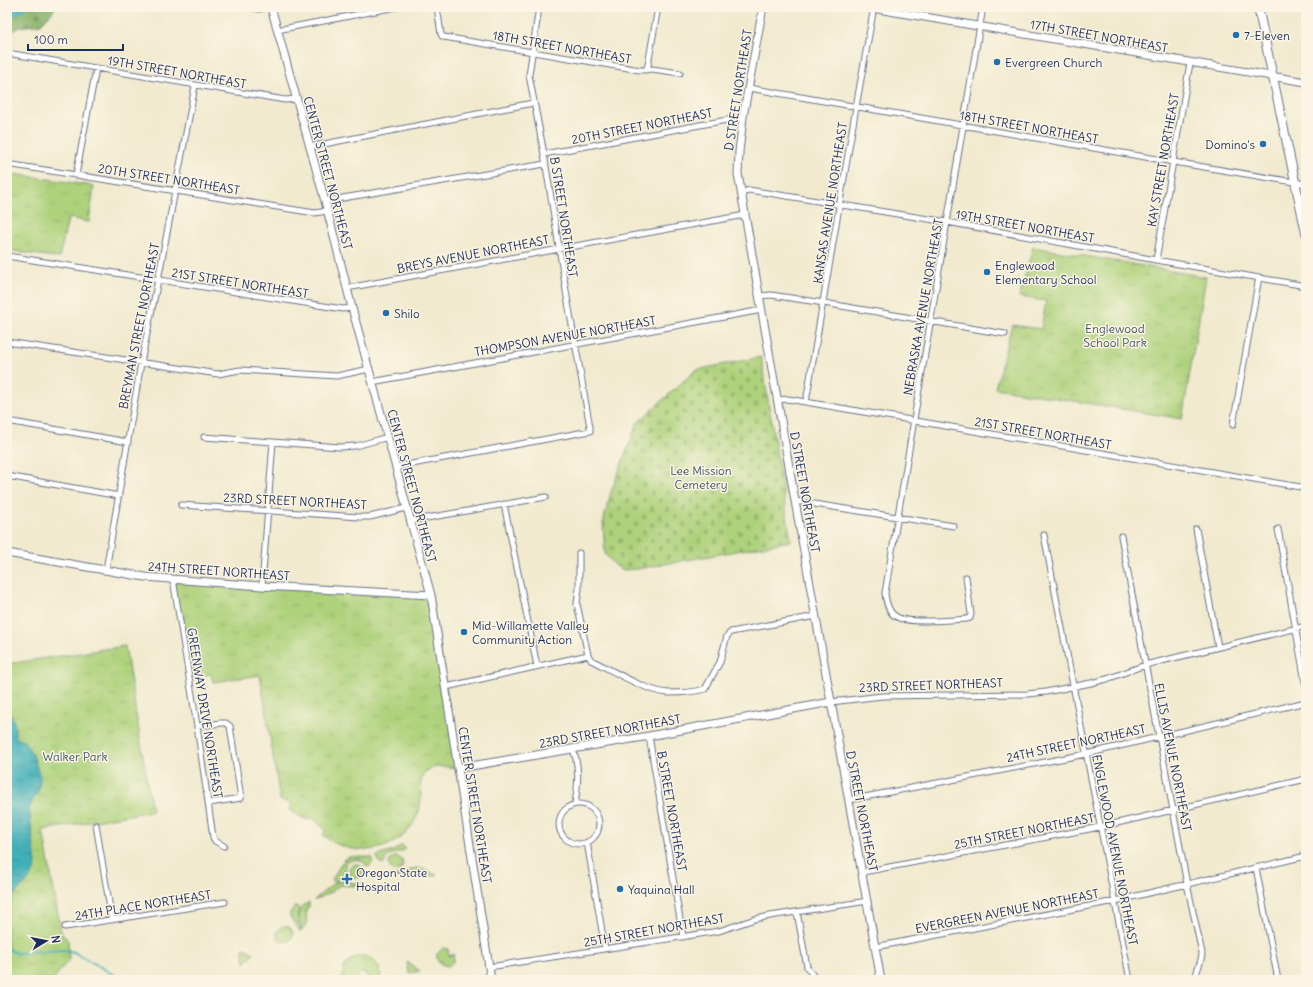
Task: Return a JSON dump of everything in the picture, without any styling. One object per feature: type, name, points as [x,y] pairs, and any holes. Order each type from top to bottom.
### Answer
[{"type":"main road","points":[[1258,7],[1306,234]]},
{"type":"street","points":[[249,7],[260,9],[267,7]]},
{"type":"street","name":"CENTER STREET NORTHEAST","points":[[271,7],[325,201],[406,508],[431,595],[491,980]]},
{"type":"street","points":[[277,30],[396,7]]},
{"type":"street","name":"18TH STREET NORTHEAST","points":[[437,7],[442,36],[646,70],[652,69],[680,73]]},
{"type":"street","name":"B STREET NORTHEAST","points":[[396,467],[590,431],[544,154],[529,75],[539,7]]},
{"type":"street","points":[[646,70],[658,7]]},
{"type":"street","name":"D STREET NORTHEAST","points":[[763,7],[743,117],[738,168],[741,193],[881,980]]},
{"type":"street","name":"17TH STREET NORTHEAST","points":[[866,7],[1306,82]]},
{"type":"street","name":"NEBRASKA AVENUE NORTHEAST","points":[[966,577],[972,614],[970,618],[960,620],[915,621],[896,617],[886,602],[885,593],[897,518],[983,7]]},
{"type":"street","name":"KANSAS AVENUE NORTHEAST","points":[[806,402],[874,8]]},
{"type":"street","name":"19TH STREET NORTHEAST","points":[[7,53],[195,86],[285,100],[296,99]]},
{"type":"street","name":"KAY STREET NORTHEAST","points":[[1156,260],[1190,63]]},
{"type":"street","points":[[76,174],[96,69]]},
{"type":"street","name":"BREYMAN STREET NORTHEAST","points":[[106,570],[141,364],[176,191],[195,86]]},
{"type":"street","name":"18TH STREET NORTHEAST","points":[[749,88],[1306,184]]},
{"type":"street","points":[[309,147],[534,103]]},
{"type":"street","name":"20TH STREET NORTHEAST","points":[[544,154],[743,117]]},
{"type":"street","name":"20TH STREET NORTHEAST","points":[[7,164],[315,213],[327,210]]},
{"type":"street","points":[[325,201],[545,164]]},
{"type":"street","name":"19TH STREET NORTHEAST","points":[[741,193],[749,190],[840,204],[1306,286]]},
{"type":"street","name":"BREYS AVENUE NORTHEAST","points":[[347,288],[745,215]]},
{"type":"street","name":"21ST STREET NORTHEAST","points":[[7,256],[343,310],[352,308]]},
{"type":"street","points":[[1234,425],[1259,277]]},
{"type":"street","points":[[759,296],[771,295],[824,303],[1005,334]]},
{"type":"street","name":"THOMPSON AVENUE NORTHEAST","points":[[372,382],[762,310]]},
{"type":"street","points":[[7,342],[141,364],[218,374],[240,370],[337,376],[369,369]]},
{"type":"street","name":"21ST STREET NORTHEAST","points":[[778,400],[788,399],[1306,488]]},
{"type":"street","points":[[7,421],[128,442]]},
{"type":"street","points":[[204,437],[350,447],[388,437]]},
{"type":"street","points":[[262,586],[272,442]]},
{"type":"street","points":[[7,476],[119,496]]},
{"type":"street","points":[[410,521],[546,497]]},
{"type":"street","points":[[795,501],[954,526]]},
{"type":"street","points":[[504,504],[537,666]]},
{"type":"street","name":"23RD STREET NORTHEAST","points":[[181,506],[370,517],[406,508]]},
{"type":"street","points":[[1196,529],[1218,647]]},
{"type":"street","points":[[1278,529],[1306,687]]},
{"type":"street","name":"ENGLEWOOD AVENUE NORTHEAST","points":[[1044,535],[1130,980]]},
{"type":"street","name":"ELLIS AVENUE NORTHEAST","points":[[1121,536],[1158,736],[1202,953],[1202,957],[1195,973],[1196,980]]},
{"type":"street","name":"24TH STREET NORTHEAST","points":[[7,552],[145,577],[262,586],[431,595]]},
{"type":"street","points":[[578,553],[579,588],[577,604],[588,654],[591,660],[634,682],[655,690],[668,693],[702,690],[707,687],[720,662],[727,636],[731,632],[816,616]]},
{"type":"street","name":"GREENWAY DRIVE NORTHEAST","points":[[173,579],[209,803],[213,837],[215,841],[224,846]]},
{"type":"street","name":"23RD STREET NORTHEAST","points":[[459,768],[649,736],[831,702],[882,696],[1027,694],[1073,687],[1107,679],[1145,665],[1306,626]]},
{"type":"street","points":[[446,687],[588,654]]},
{"type":"street","name":"24TH STREET NORTHEAST","points":[[849,800],[1086,754],[1306,702]]},
{"type":"street","points":[[197,726],[226,723],[230,726],[241,798],[209,803]]},
{"type":"street","name":"B STREET NORTHEAST","points":[[649,736],[683,937]]},
{"type":"street","points":[[573,749],[579,776],[575,804]]},
{"type":"street","name":"25TH STREET NORTHEAST","points":[[863,872],[1100,827],[1306,778]]},
{"type":"street","points":[[582,804],[588,806],[597,815],[599,827],[597,833],[587,842],[581,844],[569,841],[564,837],[559,827],[561,816],[564,810],[569,806],[582,804]]},
{"type":"street","points":[[96,825],[112,920]]},
{"type":"street","points":[[587,842],[605,949]]},
{"type":"street","name":"EVERGREEN AVENUE NORTHEAST","points":[[875,947],[1115,901],[1306,856]]},
{"type":"street","points":[[1256,868],[1278,980]]},
{"type":"street","name":"25TH STREET NORTHEAST","points":[[489,967],[719,931],[755,919],[868,901]]},
{"type":"street","name":"24TH PLACE NORTHEAST","points":[[65,927],[225,902]]},
{"type":"street","points":[[797,912],[807,967],[817,980],[823,978],[830,980]]},
{"type":"green space","points":[[7,7],[55,7],[41,24],[19,27],[7,36]]},
{"type":"green space","points":[[7,173],[94,186],[89,222],[70,218],[68,219],[59,258],[7,250]]},
{"type":"green space","name":"Englewood School Park","points":[[1033,247],[1206,277],[1182,419],[995,388],[1012,325],[1041,329],[1046,301],[1019,297]]},
{"type":"green space","name":"Lee Mission Cemetery","points":[[761,357],[791,541],[638,569],[624,570],[616,566],[605,554],[603,523],[611,492],[637,423],[696,370]]},
{"type":"green space","points":[[173,579],[431,595],[459,768],[436,767],[424,774],[421,782],[420,808],[417,816],[410,828],[400,838],[389,845],[376,849],[362,850],[336,844],[324,836],[323,834],[326,830],[311,817],[306,820],[290,810],[290,803],[280,800],[260,675],[213,682],[211,674],[189,678]]},
{"type":"green space","name":"Walker Park","points":[[125,646],[152,811],[43,830],[61,931],[68,941],[69,960],[54,980],[7,980],[7,664]]},
{"type":"green space","points":[[402,845],[406,849],[390,855],[385,860],[384,864],[379,862],[377,856],[393,851]]},
{"type":"green space","points":[[349,857],[372,857],[372,862],[370,866],[367,867],[361,860],[348,862],[343,860]]},
{"type":"green space","points":[[396,857],[401,859],[403,864],[401,869],[396,871],[391,869],[389,864],[391,859]]},
{"type":"green space","points":[[342,862],[347,864],[345,871],[347,879],[341,879],[333,882],[332,880]]},
{"type":"green space","points":[[356,864],[361,866],[363,871],[361,876],[356,878],[351,876],[349,871],[351,866]]},
{"type":"green space","points":[[417,868],[437,875],[429,876],[415,872],[400,878],[394,878],[390,876],[394,877]]},
{"type":"green space","points":[[344,880],[354,883],[362,883],[353,886],[340,885],[331,892],[314,900],[334,883]]},
{"type":"green space","points":[[309,902],[309,906],[306,911],[307,923],[302,931],[299,911]]},
{"type":"green space","points":[[297,906],[299,910],[297,919],[301,931],[299,931],[290,916],[292,910]]},
{"type":"green space","points":[[282,926],[288,926],[293,931],[291,940],[288,942],[282,942],[277,937],[277,931]]},
{"type":"green space","points":[[244,948],[254,953],[245,963],[243,949]]},
{"type":"green space","points":[[443,948],[448,949],[449,956],[454,954],[453,962],[448,966],[442,965],[441,960],[440,964],[437,960],[437,954]]},
{"type":"green space","points":[[359,956],[372,959],[379,968],[380,980],[366,980],[366,974],[361,972],[358,975],[358,980],[343,980],[343,970],[345,966],[351,960]]},
{"type":"green space","points":[[407,962],[420,971],[409,973]]},
{"type":"water","points":[[7,711],[14,721],[16,738],[24,741],[33,755],[40,778],[39,788],[29,808],[36,864],[28,881],[13,896],[7,920]]},
{"type":"waterway","points":[[7,14],[20,7]]},
{"type":"waterway","points":[[7,947],[9,950],[16,953],[64,950],[74,952],[123,980]]},
{"type":"place","name":"7-Eleven","points":[[1236,35]]},
{"type":"place","name":"Evergreen Church","points":[[997,62]]},
{"type":"place","name":"Domino's","points":[[1263,144]]},
{"type":"place","name":"Englewood Elementary School","points":[[987,272]]},
{"type":"place","name":"Shilo","points":[[386,313]]},
{"type":"place","name":"Mid-Willamette Valley Community Action","points":[[464,632]]},
{"type":"place","name":"Oregon State Hospital","points":[[347,879]]},
{"type":"place","name":"Yaquina Hall","points":[[620,889]]}]
